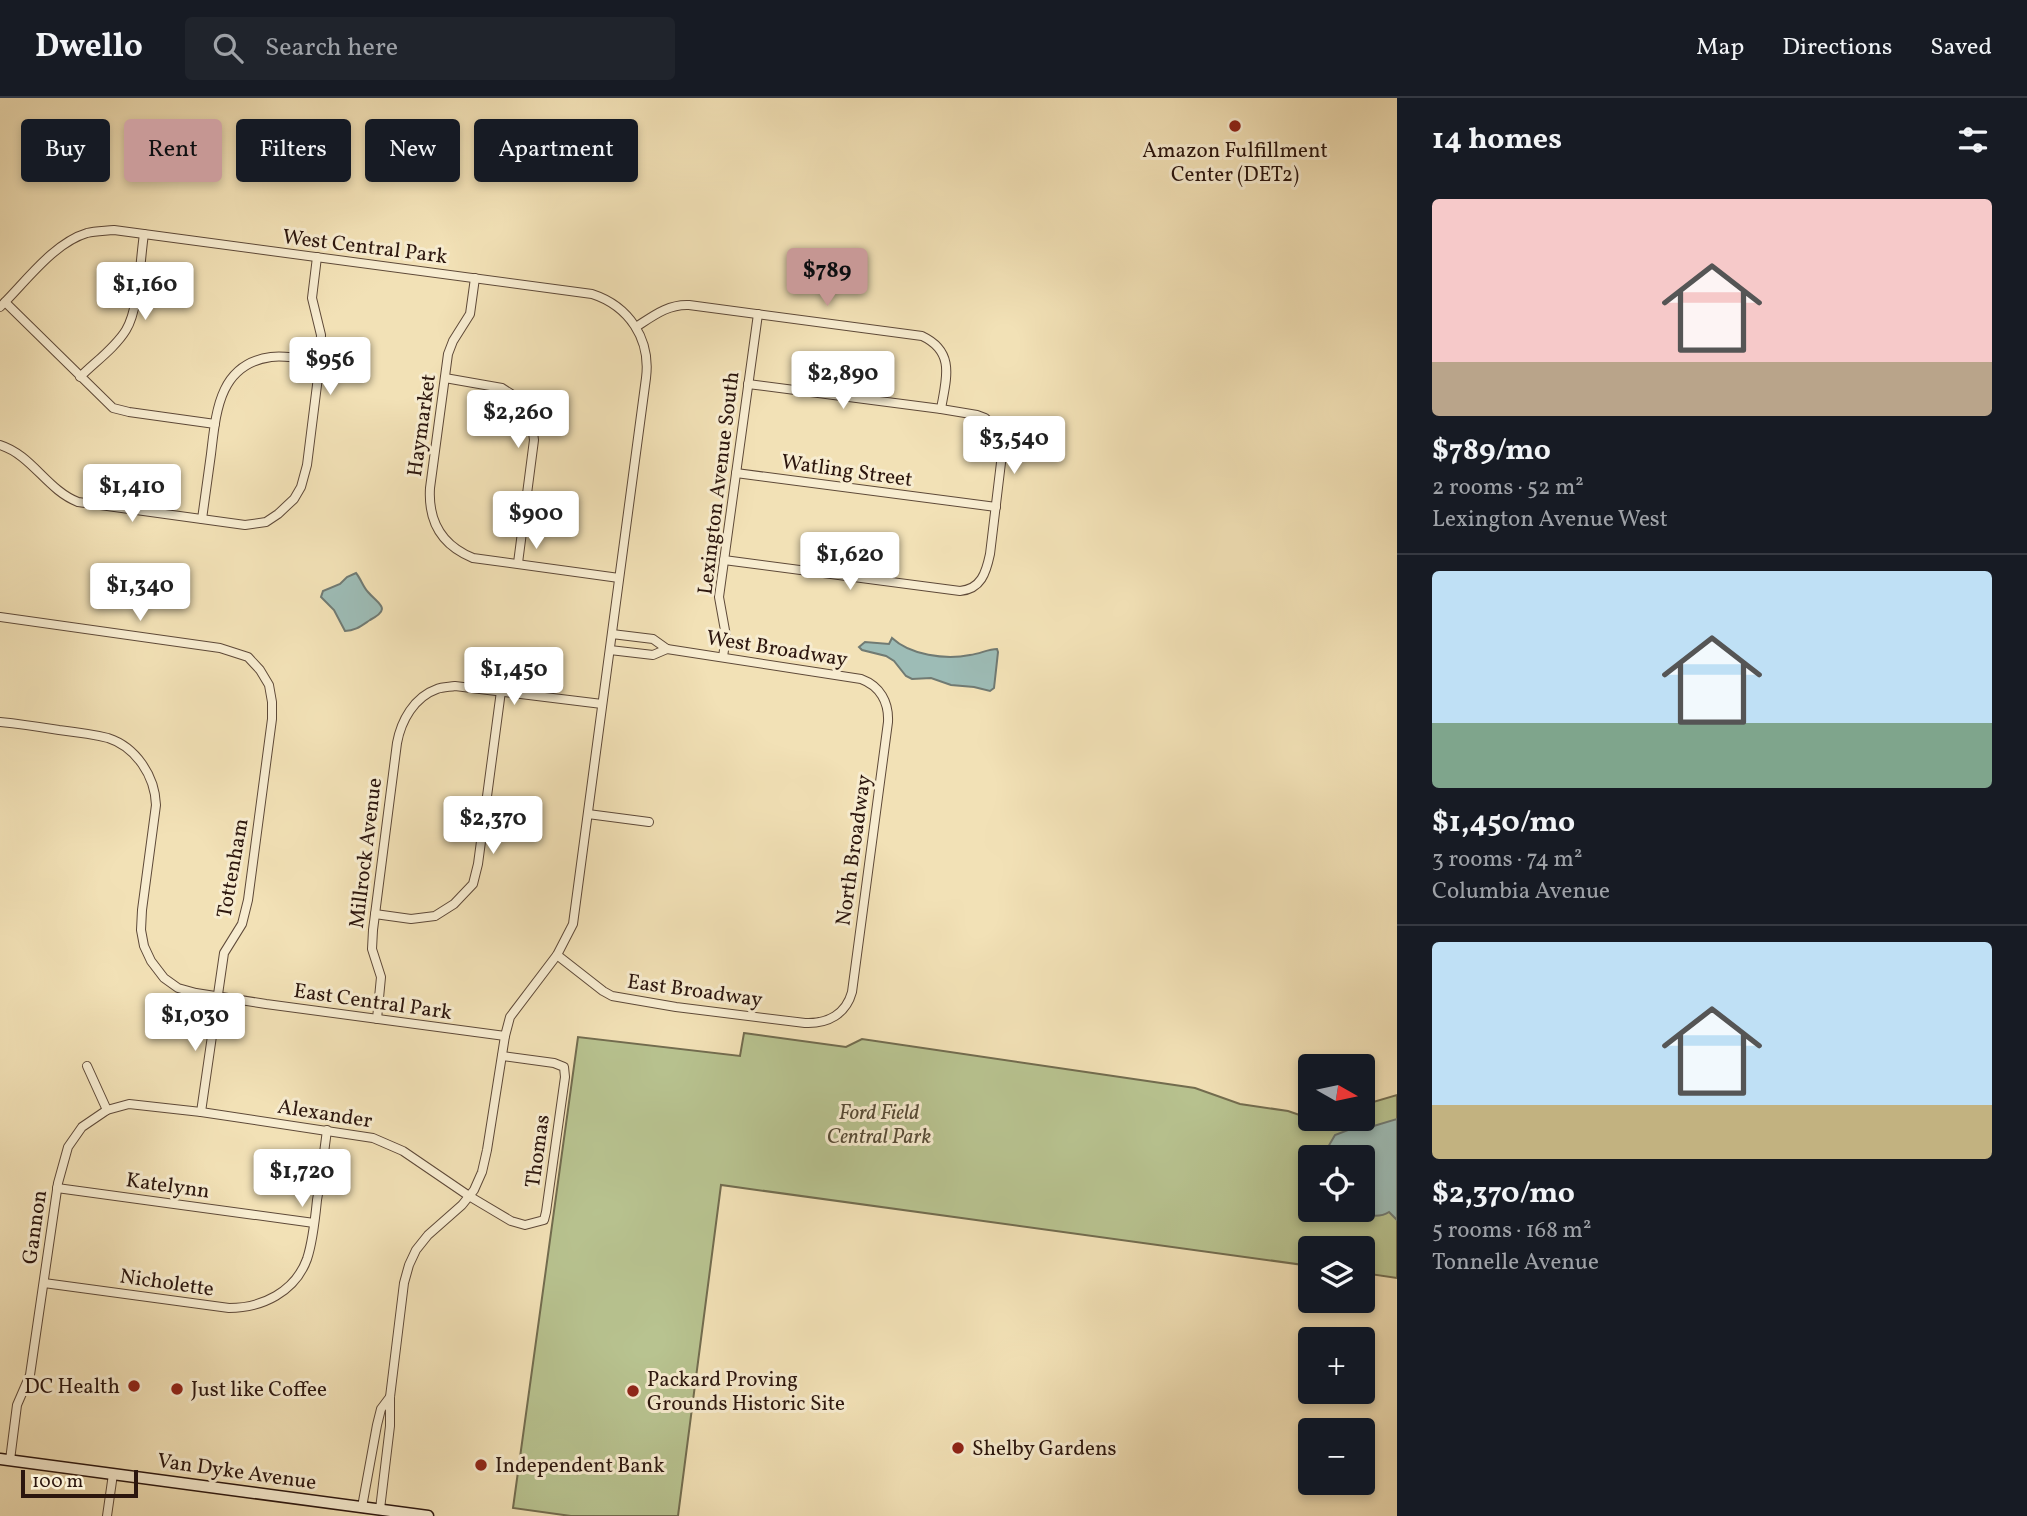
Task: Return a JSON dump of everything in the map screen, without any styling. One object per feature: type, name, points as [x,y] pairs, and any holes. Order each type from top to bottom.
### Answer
[{"type":"main road","name":"Van Dyke Avenue","points":[[5,1459],[428,1516]]},
{"type":"street","name":"West Central Park","points":[[3,305],[68,241],[87,233],[104,231],[144,234],[592,294],[620,308],[641,336],[647,370],[573,924],[556,955],[510,1017],[482,1172],[469,1196]]},
{"type":"street","points":[[80,377],[119,339],[129,325],[144,234]]},
{"type":"street","points":[[0,445],[22,456],[56,489],[78,502],[245,525],[266,522],[294,499],[302,486],[307,465],[320,361],[321,335],[312,298],[317,257]]},
{"type":"street","name":"Haymarket","points":[[475,278],[470,314],[450,347],[429,503],[433,520],[453,548],[473,558],[518,563]]},
{"type":"street","points":[[636,327],[668,307],[678,304],[922,336],[934,342],[944,358],[947,371],[941,410]]},
{"type":"street","points":[[3,305],[113,408],[215,424]]},
{"type":"street","name":"Lexington Avenue South","points":[[723,657],[726,636],[719,597],[758,314]]},
{"type":"street","points":[[202,519],[219,400],[228,382],[247,365],[262,359],[276,357],[320,361]]},
{"type":"street","points":[[445,378],[502,388],[516,397],[531,418],[534,440],[518,563],[619,578]]},
{"type":"street","points":[[724,560],[954,592],[973,588],[984,577],[996,507],[1003,452],[1000,434],[985,418],[748,384]]},
{"type":"street","name":"Watling Street","points":[[736,473],[996,507]]},
{"type":"street","name":"Tottenham","points":[[0,618],[220,648],[248,657],[269,685],[272,719],[245,918],[224,953],[201,1112]]},
{"type":"street","name":"West Broadway","points":[[612,634],[653,639],[667,649],[861,679],[879,691]]},
{"type":"street","points":[[632,653],[634,637]]},
{"type":"street","name":"West Broadway","points":[[610,650],[653,655],[667,649]]},
{"type":"street","name":"Millrock Avenue","points":[[377,1019],[382,984],[372,949],[398,734],[408,713],[423,697],[437,689],[455,686],[501,691]]},
{"type":"street","points":[[375,914],[411,919],[435,916],[454,905],[473,884],[501,691],[602,704]]},
{"type":"street","name":"North Broadway","points":[[840,1013],[852,992],[886,741],[888,710],[879,691]]},
{"type":"street","name":"East Central Park","points":[[0,722],[106,738],[130,751],[146,770],[156,805],[141,920],[144,946],[156,970],[178,988],[218,997],[505,1036]]},
{"type":"street","points":[[588,814],[649,822]]},
{"type":"street","name":"East Broadway","points":[[556,955],[603,991],[619,998],[810,1023],[824,1022],[840,1013]]},
{"type":"street","name":"Thomas","points":[[469,1196],[511,1222],[525,1225],[544,1220],[565,1076],[564,1067],[554,1063],[502,1056]]},
{"type":"street","points":[[87,1066],[107,1110]]},
{"type":"street","name":"Gannon","points":[[5,1459],[17,1405],[30,1376],[57,1188],[68,1147],[82,1127],[107,1110],[129,1104],[201,1112]]},
{"type":"street","name":"Alexander","points":[[201,1112],[385,1141],[469,1196]]},
{"type":"street","points":[[314,1223],[327,1130]]},
{"type":"street","name":"Katelynn","points":[[57,1188],[314,1223]]},
{"type":"street","points":[[380,1509],[390,1426],[390,1397],[404,1283],[409,1265],[428,1235],[469,1196]]},
{"type":"street","name":"Nicholette","points":[[44,1283],[229,1308],[257,1305],[283,1292],[296,1278],[306,1262],[314,1223]]},
{"type":"street","points":[[362,1507],[381,1409],[390,1397]]},
{"type":"street","points":[[107,1516],[113,1474]]},
{"type":"green space","name":"Ford Field Central Park","points":[[744,1033],[846,1047],[862,1039],[1195,1088],[1240,1104],[1298,1114],[1298,1131],[1375,1131],[1376,1101],[1397,1095],[1397,1278],[1375,1275],[1375,1236],[1298,1236],[1298,1264],[721,1185],[678,1516],[571,1516],[513,1508],[578,1037],[740,1056]]},
{"type":"water","points":[[356,573],[382,609],[377,616],[361,626],[345,631],[334,610],[321,597],[323,591]]},
{"type":"water","points":[[892,638],[908,649],[928,655],[960,656],[997,649],[994,688],[990,691],[951,685],[931,678],[912,679],[886,656],[859,647],[865,642],[889,644]]},
{"type":"water","points":[[1397,1119],[1397,1220],[1389,1212],[1375,1216],[1375,1145],[1329,1145],[1335,1135],[1345,1131],[1375,1131],[1376,1125]]},
{"type":"place","name":"Amazon Fulfillment Center (DET2)","points":[[1235,126]]},
{"type":"place","name":"DC Health","points":[[134,1386]]},
{"type":"place","name":"Just like Coffee","points":[[177,1389]]},
{"type":"place","name":"Packard Proving Grounds Historic Site","points":[[633,1391]]},
{"type":"place","name":"Shelby Gardens","points":[[958,1448]]},
{"type":"place","name":"Independent Bank","points":[[481,1465]]}]
